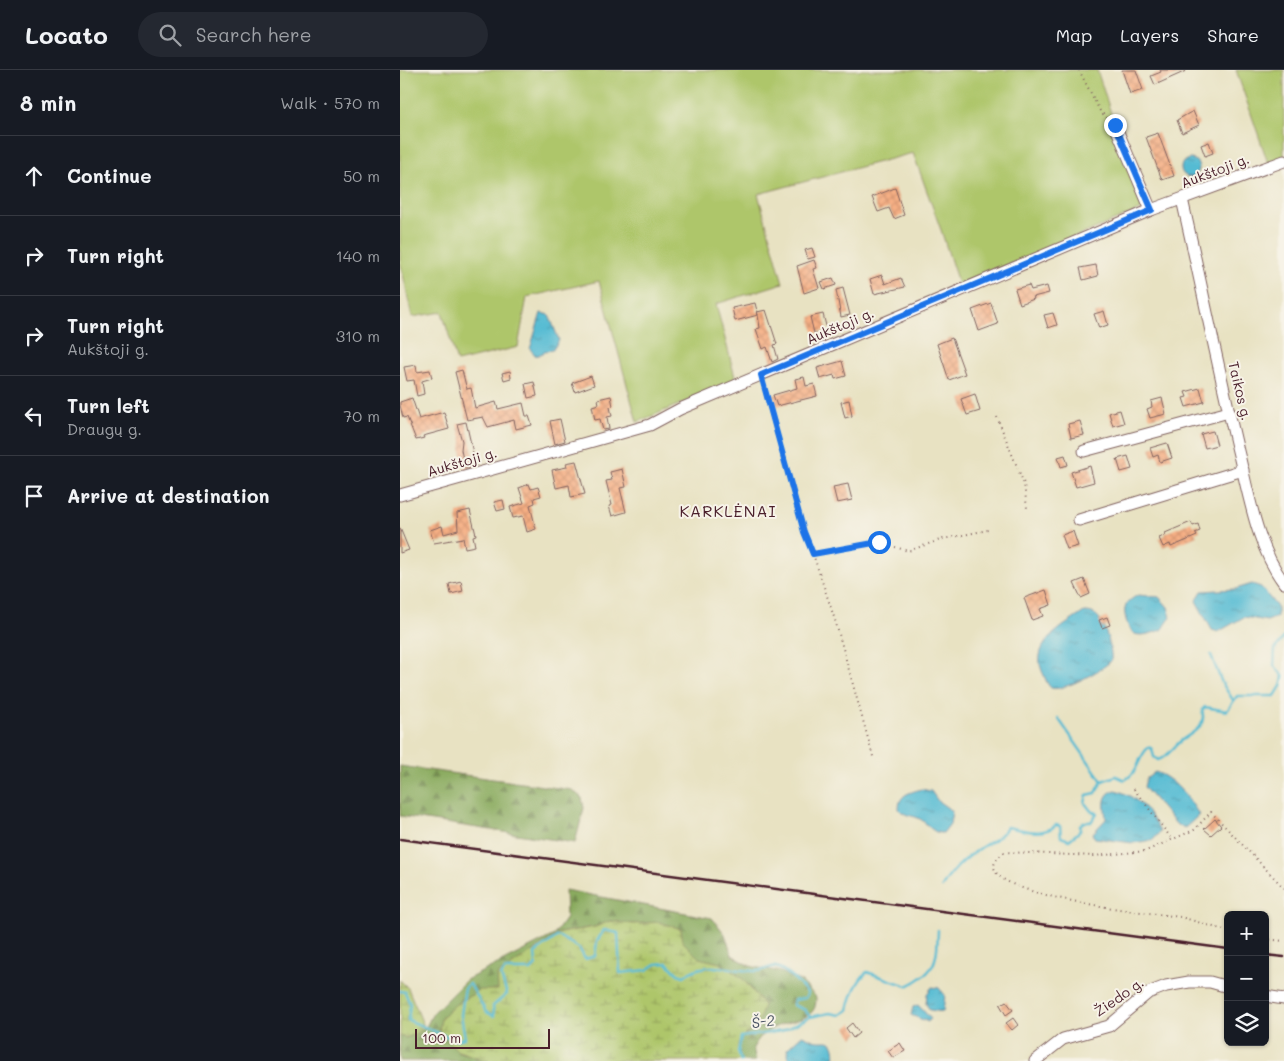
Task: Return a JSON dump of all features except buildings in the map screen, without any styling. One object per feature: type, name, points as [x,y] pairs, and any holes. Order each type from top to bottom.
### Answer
[{"type":"street","points":[[1115,125],[1152,210]]},
{"type":"street","name":"Aukštoji g.","points":[[400,495],[642,427],[1152,210],[1284,161]]},
{"type":"street","name":"Taikos g.","points":[[1182,199],[1243,470],[1262,540],[1269,558],[1284,583]]},
{"type":"street","points":[[1084,451],[1229,412]]},
{"type":"street","points":[[1079,520],[1243,470]]},
{"type":"street","name":"Žiedo g.","points":[[1035,1061],[1063,1039],[1109,1026],[1148,993],[1189,982],[1210,982],[1224,986]]},
{"type":"street","points":[[1269,997],[1284,999]]},
{"type":"path","points":[[1079,70],[1100,111],[1115,125]]},
{"type":"path","points":[[761,375],[804,532],[835,620],[874,760]]},
{"type":"path","points":[[998,417],[1024,484],[1027,508]]},
{"type":"path","points":[[813,554],[879,542],[908,551],[943,539],[988,530]]},
{"type":"path","points":[[1134,789],[1171,838]]},
{"type":"path","points":[[1224,930],[1180,918],[1051,897],[1019,888],[1003,881],[996,874],[994,865],[998,856],[1005,852],[1094,856],[1146,851],[1171,838],[1194,830],[1211,812],[1284,888]]},
{"type":"path","points":[[1269,939],[1284,941]]},
{"type":"green space","points":[[400,70],[1097,70],[1142,209],[959,286],[913,153],[758,194],[783,283],[716,304],[736,381],[637,422],[599,281],[527,297],[518,347],[457,362],[442,312],[412,317],[400,260]]},
{"type":"green space","points":[[1236,70],[1284,70],[1284,157],[1268,163]]},
{"type":"green space","points":[[400,766],[572,790],[582,798],[584,808],[575,843],[400,816]]},
{"type":"green space","points":[[565,890],[712,918],[725,934],[732,955],[750,966],[781,972],[802,982],[816,997],[815,1008],[809,1015],[777,1026],[760,1038],[753,1048],[756,1061],[741,1061],[739,1054],[740,1043],[745,1034],[758,1022],[720,963],[699,959],[659,922],[633,924],[610,921],[595,927],[559,933],[498,991],[439,1032],[458,1051],[488,1061],[400,1061],[400,1036],[406,1038],[425,1029],[433,1013],[466,980],[554,935],[566,918]]},
{"type":"green space","points":[[610,921],[633,924],[659,922],[681,929],[683,942],[699,958],[720,963],[743,979],[764,1005],[755,1027],[740,1040],[738,1052],[741,1061],[488,1061],[458,1051],[439,1032],[441,1018],[456,1004],[480,990],[498,990],[497,975],[560,933],[595,927]]},
{"type":"green space","points":[[400,980],[408,988],[425,1029],[406,1038],[400,1036]]},
{"type":"water","points":[[1190,159],[1198,164],[1199,168],[1194,176],[1190,177],[1182,172],[1181,168],[1186,160]]},
{"type":"water","points":[[541,313],[549,315],[559,340],[554,348],[536,356],[530,349]]},
{"type":"water","points":[[1252,584],[1261,587],[1277,607],[1277,617],[1267,621],[1244,617],[1218,632],[1212,630],[1196,601],[1202,591],[1236,589]]},
{"type":"water","points":[[1138,595],[1159,597],[1168,607],[1171,617],[1162,630],[1142,635],[1132,632],[1125,616],[1125,608],[1128,602]]},
{"type":"water","points":[[1084,612],[1094,614],[1099,618],[1110,645],[1111,661],[1091,675],[1073,684],[1051,688],[1042,671],[1041,651],[1045,643],[1052,636]]},
{"type":"water","points":[[1155,772],[1174,784],[1191,802],[1199,815],[1185,828],[1177,825],[1144,787],[1146,779]]},
{"type":"water","points":[[921,789],[931,791],[938,801],[952,811],[950,824],[943,833],[935,832],[921,820],[905,814],[899,809],[899,804],[903,797]]},
{"type":"water","points":[[1116,790],[1137,801],[1147,811],[1160,832],[1153,840],[1133,843],[1095,838],[1092,834],[1106,819],[1105,801],[1108,794]]},
{"type":"water","points":[[932,987],[939,988],[945,995],[943,1012],[930,1010],[926,1004],[927,994]]},
{"type":"water","points":[[918,1005],[931,1019],[928,1022],[911,1015],[913,1007]]},
{"type":"water","points":[[802,1035],[813,1040],[831,1042],[835,1055],[833,1061],[789,1061],[787,1049]]},
{"type":"waterway","points":[[942,887],[960,865],[976,851],[999,837],[1007,827],[1039,832],[1051,829],[1056,825],[1060,826],[1061,837],[1069,840],[1080,831],[1080,826],[1083,822],[1091,822],[1097,813],[1091,811],[1085,803],[1087,795],[1096,793],[1102,781],[1116,776],[1125,780],[1136,768],[1142,755],[1149,747],[1152,749],[1154,757],[1158,760],[1166,756],[1179,742],[1201,725],[1203,721],[1202,710],[1205,707],[1227,711],[1237,696],[1275,696],[1281,686],[1283,676],[1274,666],[1275,649],[1284,637]]},
{"type":"waterway","points":[[1211,655],[1222,683],[1233,700]]},
{"type":"waterway","points":[[1058,718],[1102,781]]},
{"type":"waterway","points":[[400,991],[405,992],[410,1004],[408,1020],[455,1040],[465,1038],[461,1015],[465,987],[470,984],[486,1012],[494,1016],[493,1006],[507,994],[501,976],[505,970],[531,970],[536,965],[535,953],[558,936],[579,948],[585,959],[595,956],[597,941],[604,930],[618,933],[620,973],[647,970],[656,964],[667,963],[678,974],[684,976],[692,971],[710,967],[747,971],[776,967],[783,970],[808,993],[805,998],[794,1000],[793,1005],[805,1010],[810,1017],[830,1013],[840,1015],[848,1010],[854,990],[867,972],[907,986],[924,976],[930,970],[936,957],[938,930]]},
{"type":"waterway","name":"Š-2","points":[[741,1061],[738,1052],[741,1037],[782,1031],[810,1017]]},
{"type":"railway","points":[[400,839],[1224,948]]},
{"type":"railway","points":[[1269,955],[1284,957]]},
{"type":"district","name":"KARKLĖNAI","points":[[728,511]]},
{"type":"route","points":[[879,542],[854,545],[813,554],[804,532],[761,375],[1152,210],[1115,125]]}]
